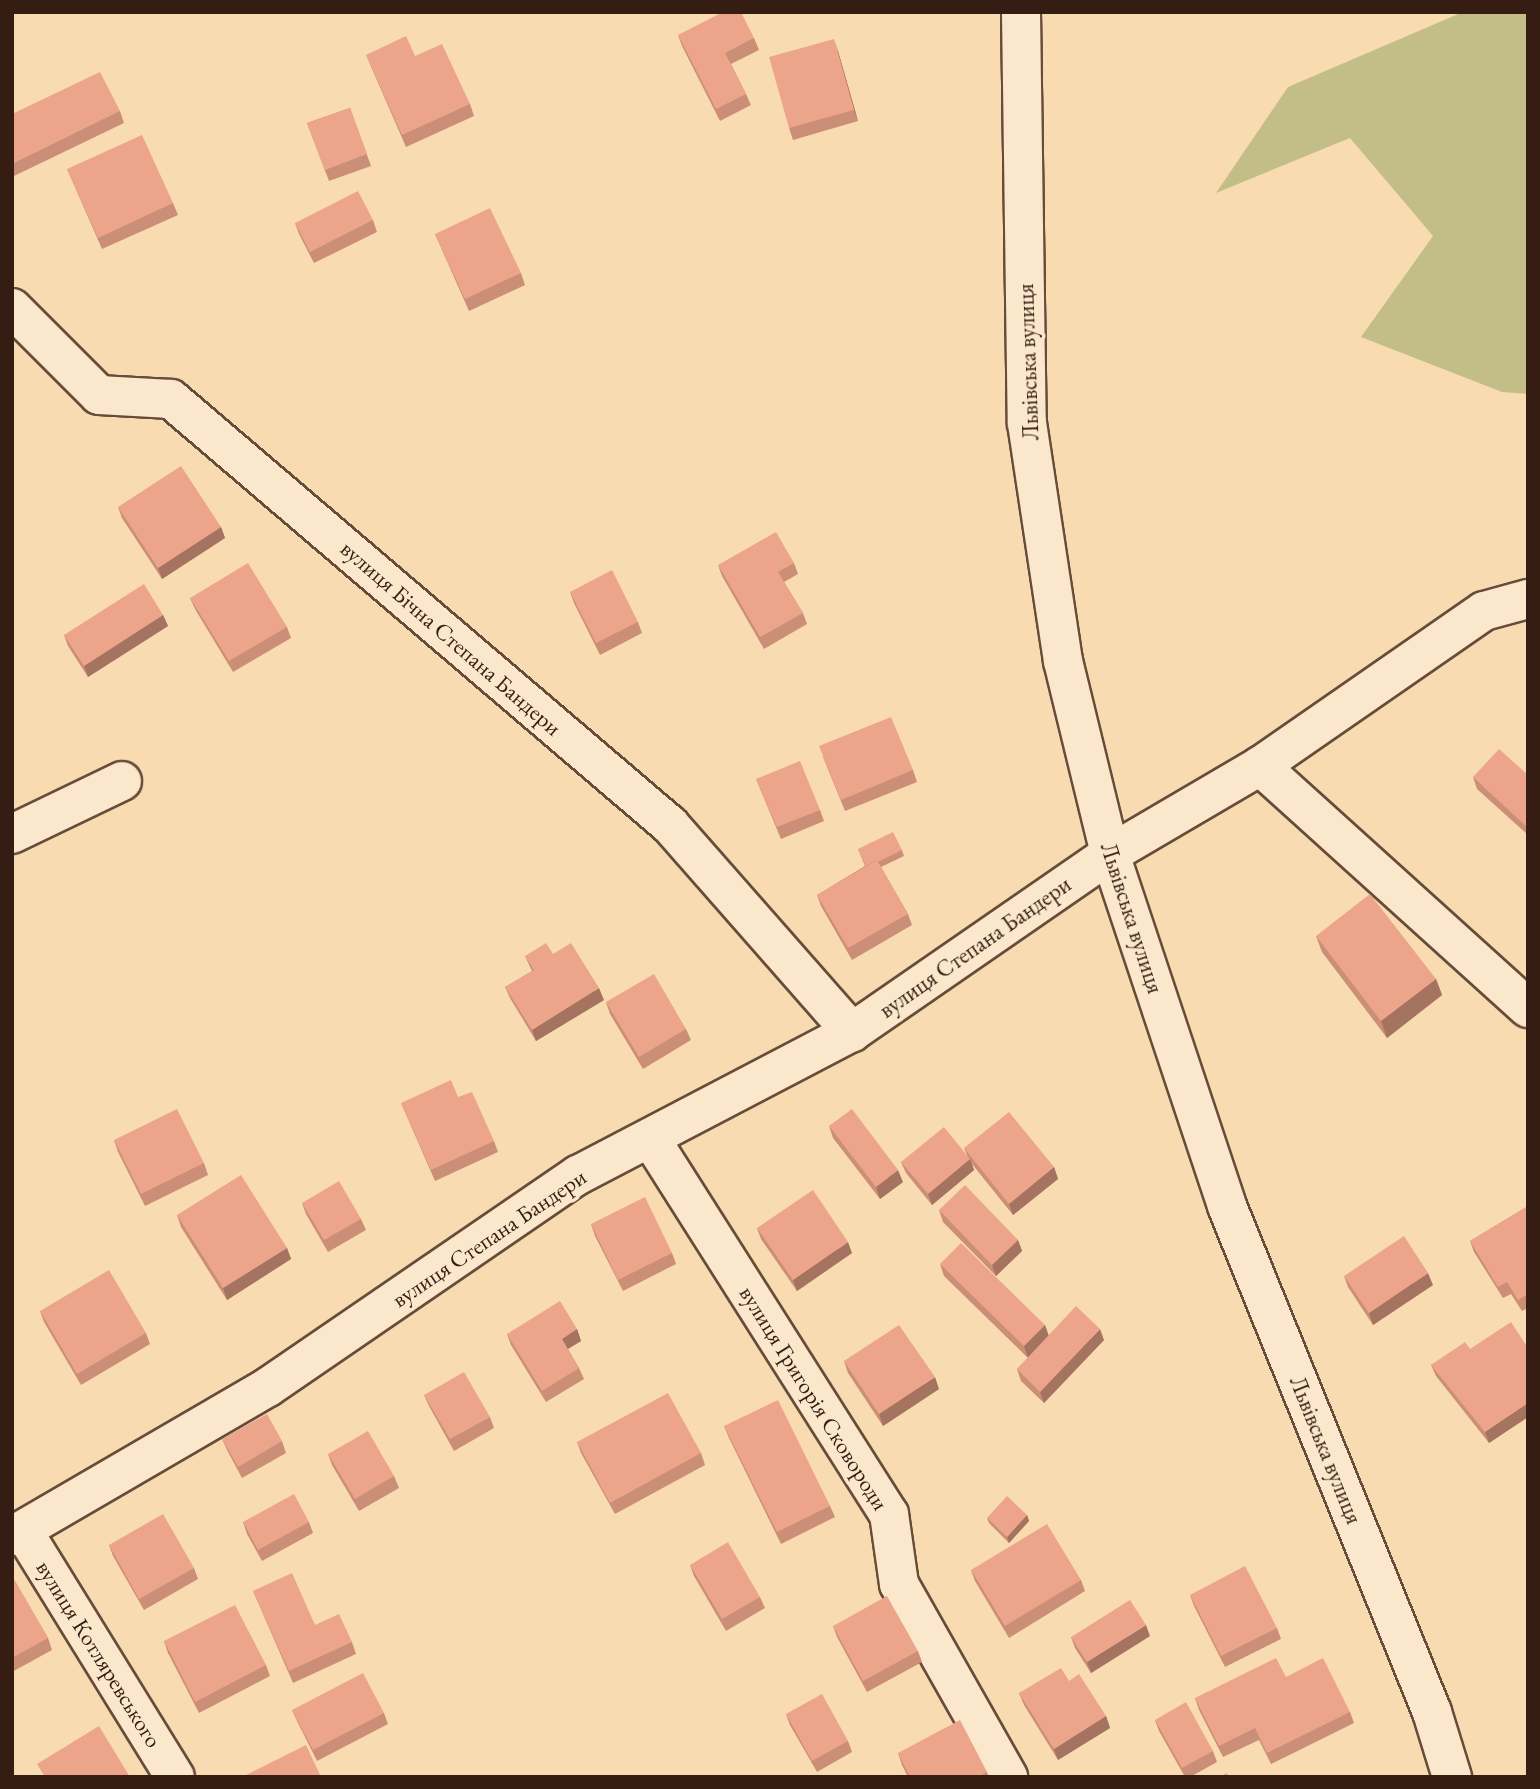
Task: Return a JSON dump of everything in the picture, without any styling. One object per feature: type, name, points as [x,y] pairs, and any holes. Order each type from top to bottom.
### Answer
[{"type":"street","name":"Львівська вулиця","points":[[1021,12],[1027,423],[1063,661],[1110,854],[1227,1206],[1432,1712],[1452,1777]]},
{"type":"street","name":"вулиця Бічна Степана Бандери","points":[[12,308],[99,394],[172,399],[670,825],[852,1032]]},
{"type":"street","name":"вулиця Степана Бандери","points":[[17,1533],[268,1387],[578,1175],[652,1141],[852,1032],[1110,854],[1260,766],[1484,611],[1528,599]]},
{"type":"street","points":[[1260,766],[1528,1008]]},
{"type":"street","points":[[12,834],[122,781]]},
{"type":"street","name":"вулиця Григорія Сковороди","points":[[652,1141],[888,1514],[899,1584],[1008,1777]]},
{"type":"street","name":"вулиця Котляревського","points":[[17,1533],[175,1777]]},
{"type":"shaded area","points":[[1463,12],[1528,12],[1528,394],[1502,392],[1361,337],[1433,236],[1350,138],[1216,193],[1288,87]]},
{"type":"building","points":[[723,12],[741,12],[754,38],[725,53],[746,94],[716,109],[678,35]]},
{"type":"building","points":[[406,36],[415,56],[442,44],[470,104],[402,135],[366,55]]},
{"type":"building","points":[[834,39],[854,110],[789,128],[769,57]]},
{"type":"building","points":[[100,72],[120,111],[12,164],[12,114]]},
{"type":"building","points":[[350,108],[367,154],[325,170],[307,123]]},
{"type":"building","points":[[142,135],[173,203],[98,238],[67,169]]},
{"type":"building","points":[[358,191],[373,220],[310,252],[295,223]]},
{"type":"building","points":[[490,208],[521,273],[465,299],[435,234]]},
{"type":"building","points":[[181,466],[221,527],[158,568],[118,507]]},
{"type":"building","points":[[776,532],[794,563],[778,572],[803,613],[760,637],[718,565]]},
{"type":"building","points":[[248,563],[287,627],[229,661],[190,598]]},
{"type":"building","points":[[612,570],[638,622],[596,643],[570,592]]},
{"type":"building","points":[[144,584],[163,615],[84,666],[64,635]]},
{"type":"building","points":[[891,717],[913,770],[841,800],[819,746]]},
{"type":"building","points":[[1499,749],[1528,775],[1528,828],[1473,777]]},
{"type":"building","points":[[800,761],[820,810],[777,827],[756,779]]},
{"type":"building","points":[[893,832],[902,850],[866,866],[858,849]]},
{"type":"building","points":[[877,860],[908,914],[848,948],[817,895]]},
{"type":"building","points":[[1370,894],[1436,979],[1381,1021],[1316,936]]},
{"type":"building","points":[[546,943],[553,954],[571,943],[599,988],[532,1030],[505,987],[534,970],[525,956]]},
{"type":"building","points":[[654,974],[686,1029],[639,1057],[606,1002]]},
{"type":"building","points":[[451,1080],[458,1097],[472,1092],[494,1141],[431,1170],[401,1103]]},
{"type":"building","points":[[177,1109],[204,1163],[141,1194],[114,1140]]},
{"type":"building","points":[[852,1109],[898,1170],[876,1187],[829,1126]]},
{"type":"building","points":[[1009,1112],[1054,1167],[1009,1204],[964,1148]]},
{"type":"building","points":[[944,1127],[970,1159],[928,1194],[901,1162]]},
{"type":"building","points":[[241,1175],[287,1248],[223,1288],[177,1215]]},
{"type":"building","points":[[339,1181],[361,1219],[324,1240],[302,1203]]},
{"type":"building","points":[[965,1185],[1018,1240],[992,1265],[939,1210]]},
{"type":"building","points":[[813,1190],[848,1242],[793,1280],[757,1228]]},
{"type":"building","points":[[645,1197],[672,1253],[618,1280],[591,1224]]},
{"type":"building","points":[[1528,1206],[1528,1294],[1518,1300],[1507,1282],[1498,1287],[1470,1241]]},
{"type":"building","points":[[1404,1236],[1428,1273],[1369,1313],[1344,1276]]},
{"type":"building","points":[[961,1243],[1045,1325],[1024,1346],[940,1264]]},
{"type":"building","points":[[109,1270],[146,1333],[77,1374],[40,1311]]},
{"type":"building","points":[[560,1301],[577,1329],[562,1339],[579,1368],[542,1391],[507,1334]]},
{"type":"building","points":[[1076,1306],[1100,1329],[1040,1392],[1017,1369]]},
{"type":"building","points":[[1511,1322],[1528,1348],[1528,1403],[1485,1432],[1431,1365],[1465,1342],[1470,1349]]},
{"type":"building","points":[[899,1325],[935,1377],[879,1414],[844,1361]]},
{"type":"building","points":[[464,1372],[490,1417],[450,1439],[424,1395]]},
{"type":"building","points":[[668,1393],[701,1453],[610,1503],[577,1442]]},
{"type":"building","points":[[778,1400],[830,1506],[777,1532],[724,1426]]},
{"type":"building","points":[[267,1414],[282,1441],[238,1467],[222,1439]]},
{"type":"building","points":[[368,1431],[394,1476],[355,1499],[328,1454]]},
{"type":"building","points":[[294,1494],[309,1522],[258,1550],[243,1522]]},
{"type":"building","points":[[1007,1496],[1027,1515],[1007,1537],[987,1518]]},
{"type":"building","points":[[163,1514],[194,1568],[139,1599],[109,1545]]},
{"type":"building","points":[[1047,1524],[1081,1580],[1005,1626],[971,1570]]},
{"type":"building","points":[[728,1542],[760,1597],[722,1619],[690,1565]]},
{"type":"building","points":[[1245,1566],[1277,1628],[1221,1656],[1190,1595]]},
{"type":"building","points":[[292,1573],[315,1625],[339,1614],[352,1642],[289,1671],[253,1591]]},
{"type":"building","points":[[12,1576],[48,1638],[12,1658]]},
{"type":"building","points":[[887,1596],[918,1651],[863,1681],[833,1626]]},
{"type":"building","points":[[1130,1600],[1146,1625],[1087,1662],[1071,1637]]},
{"type":"building","points":[[235,1605],[266,1665],[195,1702],[164,1641]]},
{"type":"building","points":[[1276,1658],[1286,1677],[1323,1658],[1350,1712],[1267,1753],[1255,1728],[1219,1746],[1195,1698]]},
{"type":"building","points":[[1061,1668],[1069,1681],[1079,1674],[1106,1716],[1054,1749],[1019,1693]]},
{"type":"building","points":[[363,1673],[384,1713],[313,1750],[292,1710]]},
{"type":"building","points":[[822,1694],[848,1741],[812,1761],[786,1714]]},
{"type":"building","points":[[1186,1702],[1213,1751],[1182,1768],[1155,1720]]},
{"type":"building","points":[[960,1720],[987,1772],[978,1777],[910,1777],[898,1753]]},
{"type":"building","points":[[99,1726],[130,1777],[45,1777],[37,1764]]},
{"type":"building","points":[[306,1745],[321,1777],[242,1777]]}]
